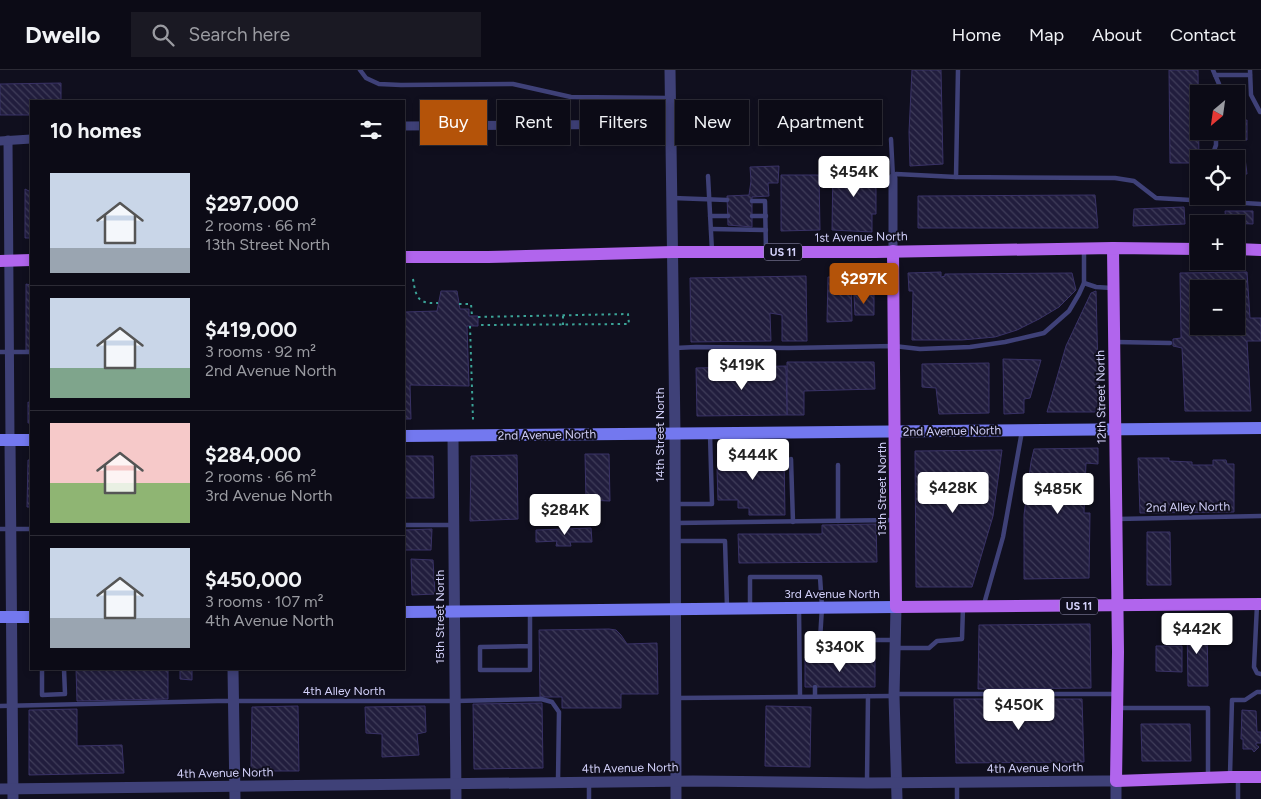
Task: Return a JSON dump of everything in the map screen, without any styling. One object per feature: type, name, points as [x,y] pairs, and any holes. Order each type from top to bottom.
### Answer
[{"type":"main road","name":"1st Avenue North","points":[[405,257],[488,257],[672,252],[1084,248],[1190,249]]},
{"type":"main road","name":"12th Street North","points":[[1113,248],[1117,605],[1116,781]]},
{"type":"main road","points":[[1245,249],[1261,250]]},
{"type":"main road","name":"13th Street North","points":[[893,251],[896,607]]},
{"type":"main road","points":[[4,261],[30,260]]},
{"type":"main road","name":"2nd Avenue North","points":[[405,436],[1261,428]]},
{"type":"main road","points":[[5,440],[30,440]]},
{"type":"main road","name":"3rd Avenue North","points":[[405,612],[1259,604]]},
{"type":"main road","points":[[6,617],[30,617]]},
{"type":"main road","name":"4th Avenue North","points":[[1116,781],[1261,777]]},
{"type":"street","name":"14th Street North","points":[[670,70],[676,799]]},
{"type":"street","points":[[405,126],[671,124]]},
{"type":"street","points":[[13,794],[13,706],[6,617],[4,140],[30,140]]},
{"type":"street","name":"13th Street North","points":[[893,178],[893,251]]},
{"type":"street","name":"15th Street North","points":[[453,436],[456,799]]},
{"type":"street","name":"13th Street North","points":[[896,607],[894,695],[897,799]]},
{"type":"street","points":[[233,670],[235,799]]},
{"type":"street","points":[[1116,781],[1116,799]]},
{"type":"street","name":"4th Avenue North","points":[[0,789],[13,794],[234,787],[455,784],[1116,781]]},
{"type":"lane","points":[[360,70],[366,78],[379,84],[513,84],[571,97],[671,98]]},
{"type":"lane","points":[[956,177],[958,70]]},
{"type":"lane","points":[[1219,85],[1214,72],[1250,72],[1251,95],[1261,112]]},
{"type":"lane","points":[[671,124],[675,124]]},
{"type":"lane","points":[[891,139],[893,178]]},
{"type":"lane","points":[[893,178],[896,174],[956,177],[1114,178],[1134,182],[1156,198],[1190,198]]},
{"type":"lane","points":[[708,176],[712,252]]},
{"type":"lane","points":[[672,198],[727,200]]},
{"type":"lane","points":[[752,201],[765,201],[766,252]]},
{"type":"lane","points":[[1245,202],[1261,204]]},
{"type":"lane","points":[[710,216],[728,216]]},
{"type":"lane","points":[[752,216],[766,216]]},
{"type":"lane","points":[[711,229],[766,230]]},
{"type":"lane","points":[[673,348],[894,346],[920,349],[970,347],[1005,342],[1044,332],[1069,311],[1084,283],[1084,248]]},
{"type":"lane","points":[[1084,283],[1096,287],[1113,288]]},
{"type":"lane","points":[[1114,342],[1170,343]]},
{"type":"lane","points":[[5,352],[30,352]]},
{"type":"lane","points":[[983,606],[1003,537],[1022,430]]},
{"type":"lane","points":[[675,504],[712,504],[710,433]]},
{"type":"lane","points":[[791,459],[793,522]]},
{"type":"lane","points":[[838,465],[838,521]]},
{"type":"lane","name":"2nd Alley North","points":[[1116,519],[1261,516]]},
{"type":"lane","points":[[675,523],[896,520]]},
{"type":"lane","points":[[405,526],[453,525]]},
{"type":"lane","points":[[6,529],[30,529]]},
{"type":"lane","points":[[675,541],[725,541],[727,608]]},
{"type":"lane","points":[[750,608],[750,577],[820,577],[822,608],[820,640],[812,648],[813,660]]},
{"type":"lane","points":[[1259,604],[1254,668],[1259,673]]},
{"type":"lane","points":[[820,640],[895,644],[929,648],[937,641],[962,639],[963,606]]},
{"type":"lane","points":[[799,608],[800,696]]},
{"type":"lane","points":[[530,610],[530,646],[530,670],[480,670],[480,647],[530,646]]},
{"type":"lane","points":[[42,670],[42,695],[64,694],[64,670]]},
{"type":"lane","points":[[815,687],[815,696]]},
{"type":"lane","points":[[1238,799],[1234,777],[1232,700],[1245,700],[1257,692],[1261,692]]},
{"type":"lane","points":[[675,698],[1117,694]]},
{"type":"lane","points":[[867,783],[868,696]]},
{"type":"lane","name":"4th Alley North","points":[[0,706],[234,701],[541,699],[552,702],[559,712],[558,783]]},
{"type":"lane","points":[[1117,708],[1208,708],[1208,778]]},
{"type":"lane","points":[[957,782],[957,799]]},
{"type":"lane","points":[[589,783],[589,799]]},
{"type":"path","points":[[413,279],[419,299],[424,302],[438,304]]},
{"type":"path","points":[[459,304],[471,304],[472,316]]},
{"type":"path","points":[[478,317],[628,314],[629,324],[478,325]]},
{"type":"path","points":[[563,316],[563,325]]},
{"type":"path","points":[[470,326],[473,420]]},
{"type":"building","points":[[912,70],[941,70],[943,164],[910,166],[909,132]]},
{"type":"building","points":[[1169,70],[1198,70],[1198,85],[1190,85],[1190,140],[1199,140],[1199,150],[1190,150],[1190,163],[1170,163]]},
{"type":"building","points":[[61,83],[61,100],[30,100],[30,115],[0,115],[0,84]]},
{"type":"building","points":[[1245,120],[1247,120],[1247,140],[1245,140]]},
{"type":"building","points":[[1245,158],[1247,174],[1245,174]]},
{"type":"building","points":[[833,165],[876,166],[876,214],[872,214],[872,232],[832,230]]},
{"type":"building","points":[[779,166],[778,183],[768,183],[769,196],[752,197],[752,227],[728,225],[727,196],[749,195],[750,167]]},
{"type":"building","points":[[781,175],[819,175],[820,230],[781,231]]},
{"type":"building","points":[[25,189],[30,192],[30,238],[25,238]]},
{"type":"building","points":[[1095,195],[1098,228],[918,228],[918,196]]},
{"type":"building","points":[[1184,207],[1185,224],[1133,226],[1134,209]]},
{"type":"building","points":[[1225,211],[1253,211],[1253,224],[1245,224],[1245,215],[1225,215]]},
{"type":"building","points":[[941,272],[941,277],[945,276],[945,274],[1072,273],[1076,290],[1059,307],[1039,319],[1017,330],[995,337],[962,340],[912,340],[913,291],[909,291],[908,273]]},
{"type":"building","points":[[1247,272],[1250,318],[1261,318],[1261,341],[1247,341],[1251,411],[1185,411],[1182,348],[1173,346],[1173,339],[1181,338],[1180,273]]},
{"type":"building","points":[[806,276],[807,341],[782,341],[782,315],[770,313],[771,341],[691,342],[690,278]]},
{"type":"building","points":[[828,277],[851,277],[852,321],[827,322]]},
{"type":"building","points":[[26,284],[30,285],[30,350],[26,350]]},
{"type":"building","points":[[441,291],[457,291],[460,309],[469,309],[469,316],[478,316],[478,326],[467,326],[469,386],[410,385],[411,419],[405,419],[405,312],[437,311]]},
{"type":"building","points":[[1096,291],[1099,412],[1047,412],[1066,346],[1091,293]]},
{"type":"building","points":[[854,295],[874,295],[874,315],[855,315]]},
{"type":"building","points":[[1003,359],[1041,360],[1030,398],[1024,399],[1024,413],[1004,414]]},
{"type":"building","points":[[787,362],[874,362],[875,389],[804,391],[804,415],[787,415]]},
{"type":"building","points":[[989,363],[989,413],[939,414],[936,388],[922,387],[922,364]]},
{"type":"building","points":[[786,366],[787,415],[697,416],[696,368]]},
{"type":"building","points":[[28,402],[30,403],[30,423],[28,423]]},
{"type":"building","points":[[1098,448],[1098,464],[1086,463],[1084,513],[1090,513],[1089,578],[1024,579],[1024,515],[1034,449]]},
{"type":"building","points":[[1002,450],[993,516],[972,587],[916,587],[915,451]]},
{"type":"building","points":[[784,452],[785,515],[749,515],[749,508],[738,508],[738,500],[718,500],[718,453]]},
{"type":"building","points":[[585,454],[609,454],[610,501],[586,500]]},
{"type":"building","points":[[517,455],[518,519],[470,521],[471,456]]},
{"type":"building","points":[[405,456],[433,456],[434,498],[405,498]]},
{"type":"building","points":[[1138,458],[1169,458],[1169,461],[1192,462],[1192,465],[1213,465],[1213,460],[1226,460],[1227,464],[1234,464],[1234,512],[1140,513]]},
{"type":"building","points":[[28,460],[30,460],[30,507],[27,507]]},
{"type":"building","points":[[876,524],[877,562],[739,563],[738,534],[822,534],[822,525]]},
{"type":"building","points":[[591,528],[592,542],[570,542],[571,546],[556,546],[557,541],[536,542],[536,530]]},
{"type":"building","points":[[432,529],[431,550],[405,550],[405,530]]},
{"type":"building","points":[[1147,532],[1170,532],[1171,585],[1147,585]]},
{"type":"building","points":[[411,559],[433,560],[435,594],[412,595]]},
{"type":"building","points":[[1090,624],[1091,688],[978,689],[979,625]]},
{"type":"building","points":[[1187,625],[1207,625],[1208,686],[1188,686]]},
{"type":"building","points":[[539,630],[616,630],[627,644],[657,643],[658,694],[621,694],[621,708],[562,708],[562,697],[540,697]]},
{"type":"building","points":[[1156,646],[1182,646],[1182,672],[1156,671]]},
{"type":"building","points":[[805,659],[875,660],[875,687],[805,687]]},
{"type":"building","points":[[76,670],[168,670],[168,699],[77,701]]},
{"type":"building","points":[[180,670],[192,670],[192,680],[180,679]]},
{"type":"building","points":[[954,699],[1082,699],[1084,762],[956,763]]},
{"type":"building","points":[[542,703],[543,768],[474,769],[473,704]]},
{"type":"building","points":[[298,706],[299,771],[251,771],[252,707]]},
{"type":"building","points":[[425,706],[426,732],[417,734],[419,755],[382,757],[382,734],[366,733],[365,707]]},
{"type":"building","points":[[766,706],[811,707],[810,767],[765,766]]},
{"type":"building","points":[[77,709],[77,746],[122,745],[124,773],[29,775],[29,710]]},
{"type":"building","points":[[1242,710],[1256,711],[1257,732],[1261,732],[1261,743],[1256,743],[1259,747],[1254,752],[1252,749],[1243,749],[1243,739],[1241,739]]},
{"type":"building","points":[[1141,724],[1190,724],[1191,761],[1142,761]]}]
